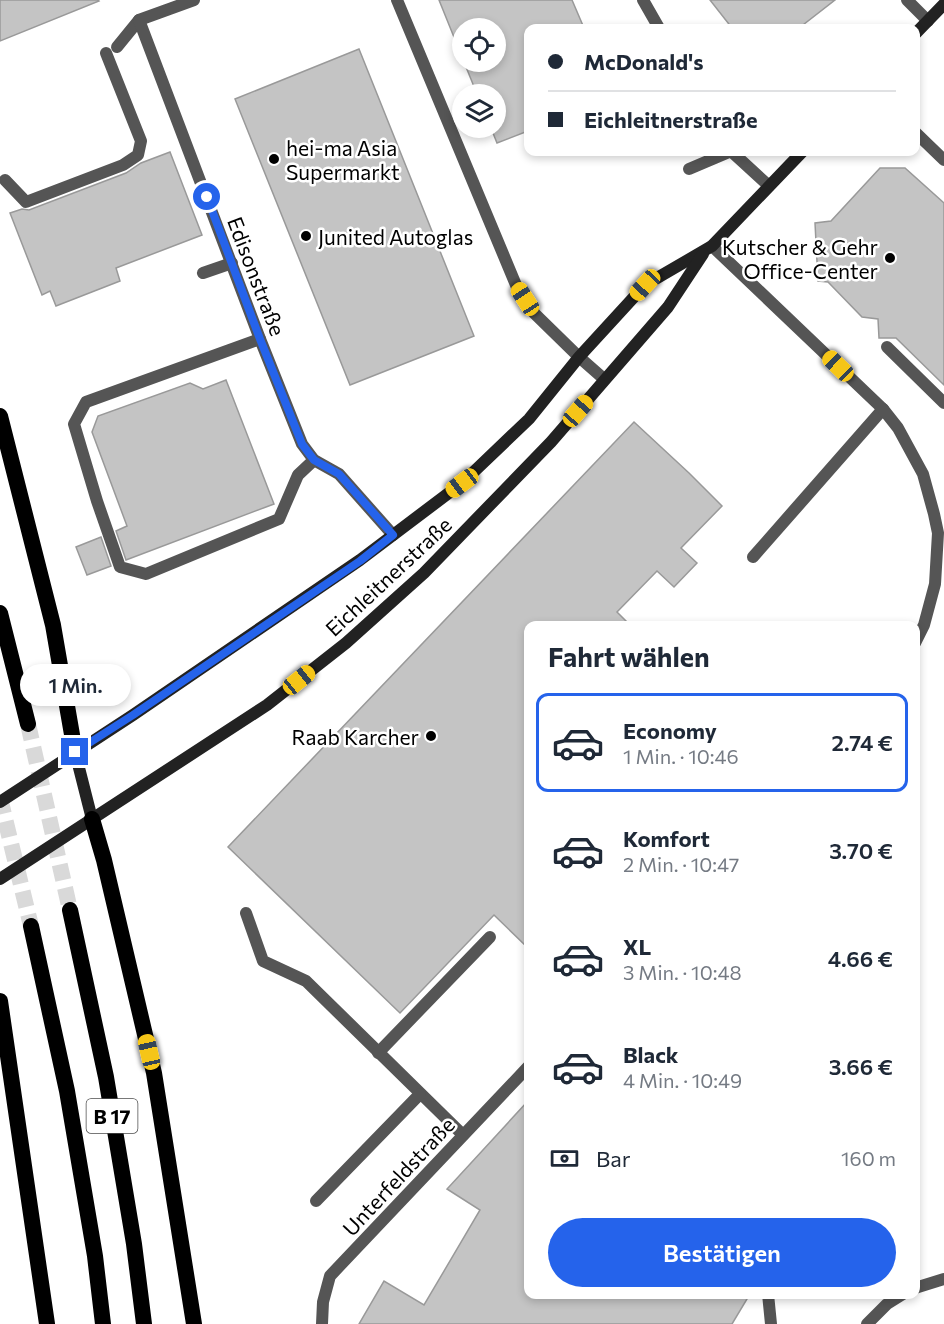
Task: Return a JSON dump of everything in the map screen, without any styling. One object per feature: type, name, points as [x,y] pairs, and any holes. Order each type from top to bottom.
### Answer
[{"type":"highway","points":[[0,416],[53,626],[70,756]]},
{"type":"highway","points":[[0,613],[28,724]]},
{"type":"highway","points":[[86,823],[104,860],[154,1073],[194,1324]]},
{"type":"highway","name":"B 17","points":[[70,910],[106,1077],[134,1244],[144,1324]]},
{"type":"highway","name":"B 17","points":[[30,926],[67,1091],[95,1256],[103,1324]]},
{"type":"highway","points":[[0,1001],[47,1324]]},
{"type":"main road","points":[[920,29],[944,4]]},
{"type":"main road","name":"Eichleitnerstraße","points":[[0,879],[267,705],[346,643],[424,573],[551,442],[668,307],[709,248],[798,156]]},
{"type":"main road","name":"Eichleitnerstraße","points":[[0,802],[360,561],[462,483],[529,419],[579,357],[645,285],[709,248]]},
{"type":"main road","points":[[70,756],[86,823]]},
{"type":"street","points":[[5,180],[26,202],[123,165],[138,155],[141,141],[112,50],[140,21],[194,0]]},
{"type":"street","points":[[397,0],[516,285],[534,314],[604,380]]},
{"type":"street","points":[[643,0],[656,24]]},
{"type":"street","points":[[907,0],[927,21]]},
{"type":"street","name":"Edisonstraße","points":[[140,21],[302,444],[314,460],[339,474],[393,535]]},
{"type":"street","points":[[920,137],[944,160]]},
{"type":"street","points":[[689,170],[721,156]]},
{"type":"street","points":[[735,156],[769,186]]},
{"type":"street","points":[[709,248],[883,409],[898,428],[923,474],[938,533],[935,584],[920,633]]},
{"type":"street","points":[[203,273],[232,263]]},
{"type":"street","points":[[260,339],[86,402],[74,424],[120,567],[146,574],[279,519],[298,475],[314,460]]},
{"type":"street","points":[[887,347],[944,403]]},
{"type":"street","points":[[753,557],[883,409]]},
{"type":"street","points":[[246,914],[263,961],[306,981],[463,1135]]},
{"type":"street","points":[[378,1053],[490,937]]},
{"type":"street","name":"Unterfeldstraße","points":[[322,1324],[323,1302],[330,1276],[524,1071]]},
{"type":"street","points":[[316,1201],[420,1094]]},
{"type":"street","points":[[920,1287],[944,1280]]},
{"type":"street","points":[[768,1299],[771,1324]]},
{"type":"street","points":[[867,1324],[895,1299]]},
{"type":"building","points":[[0,0],[98,0],[99,1],[0,41]]},
{"type":"building","points":[[439,0],[572,0],[582,24],[524,24],[524,133],[497,143],[495,138],[506,138],[506,84],[473,84],[468,72],[506,72],[506,18],[452,18],[452,32]]},
{"type":"building","points":[[710,0],[835,0],[804,24],[729,24]]},
{"type":"building","points":[[359,49],[474,336],[350,385],[235,99]]},
{"type":"building","points":[[170,152],[202,235],[116,268],[120,281],[56,306],[50,291],[42,295],[10,213],[22,209],[29,210],[126,173],[141,163]]},
{"type":"building","points":[[880,168],[905,168],[944,203],[944,385],[896,338],[879,338],[878,319],[862,317],[828,282],[818,281],[815,223],[831,221]]},
{"type":"building","points":[[226,380],[274,504],[126,560],[116,531],[127,526],[92,432],[98,416],[190,383],[203,389]]},
{"type":"building","name":"Raab Karcher","points":[[634,422],[722,506],[681,548],[697,563],[674,587],[657,571],[617,612],[626,621],[524,621],[524,944],[494,915],[400,1013],[228,847]]},
{"type":"building","points":[[101,537],[111,566],[87,575],[76,547]]},
{"type":"building","points":[[524,1105],[524,1299],[747,1299],[732,1324],[359,1324],[384,1281],[424,1305],[480,1210],[447,1189]]},
{"type":"tunnel","points":[[28,724],[70,910]]},
{"type":"tunnel","points":[[0,798],[31,926]]},
{"type":"place","name":"hei-ma Asia Supermarkt","points":[[274,159]]},
{"type":"place","name":"Junited Autoglas","points":[[306,236]]},
{"type":"place","name":"Kutscher & Gehr Office-Center","points":[[890,258]]},
{"type":"place","name":"Raab Karcher","points":[[431,736]]},
{"type":"route","points":[[75,752],[360,561],[393,535],[339,474],[314,460],[302,444],[207,197]]}]
